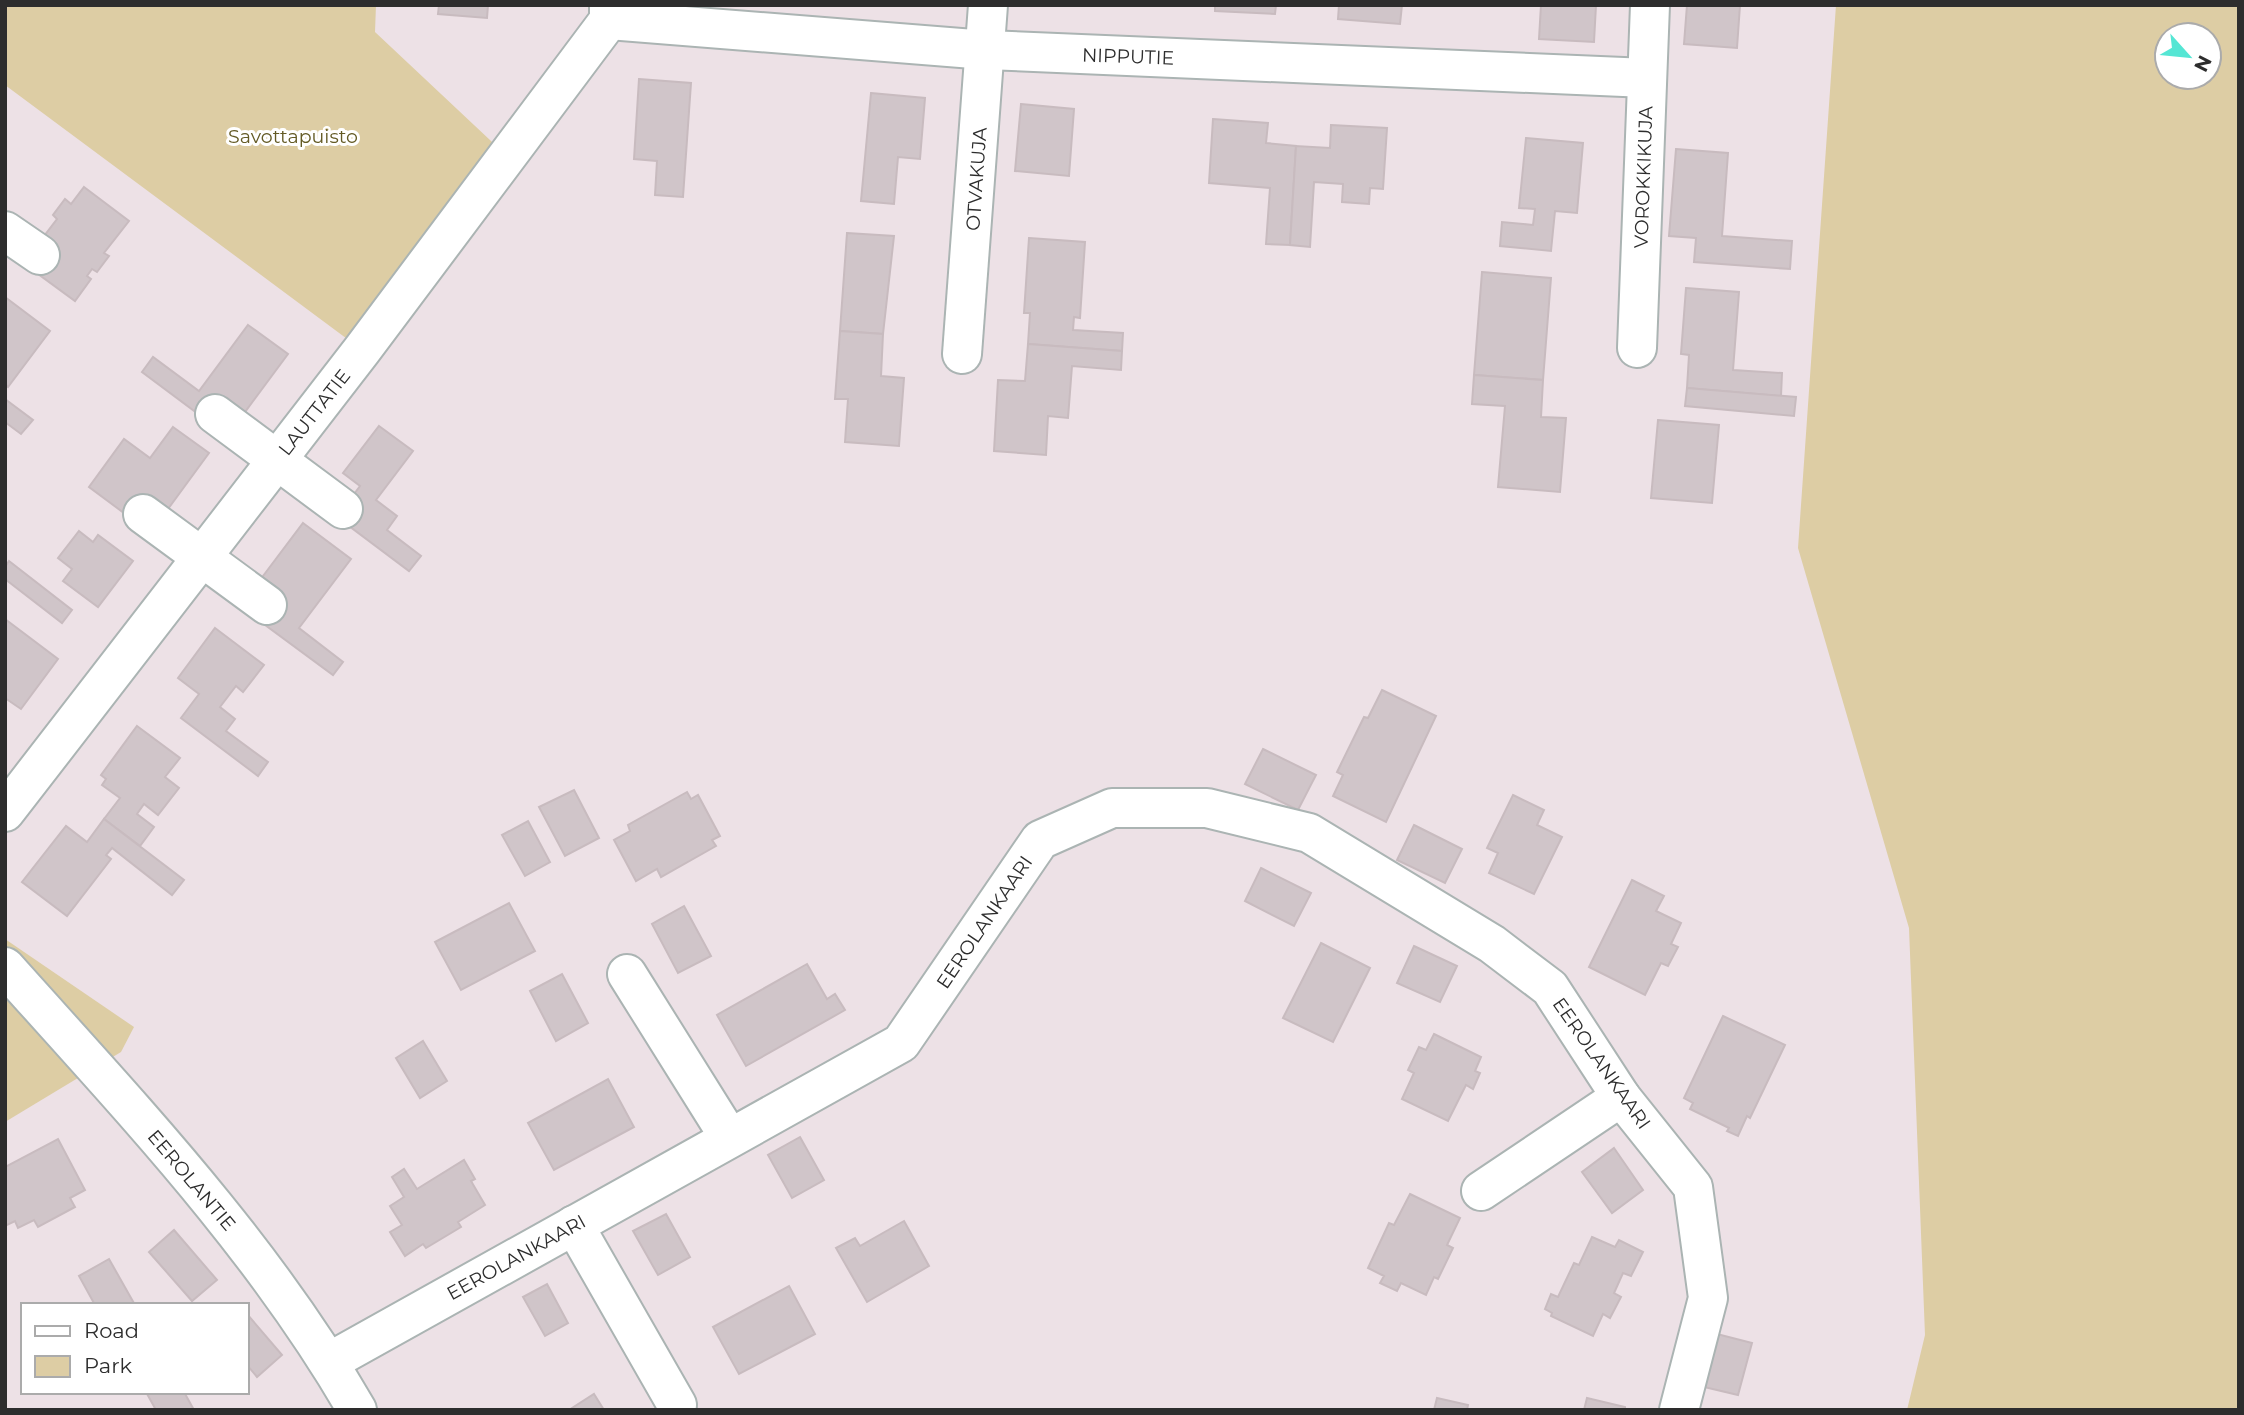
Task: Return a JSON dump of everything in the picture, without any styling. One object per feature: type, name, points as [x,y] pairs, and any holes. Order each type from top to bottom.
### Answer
[{"type":"street","name":"OTVAKUJA","points":[[962,354],[988,5]]},
{"type":"street","name":"VOROKKIKUJA","points":[[1637,348],[1650,5]]},
{"type":"street","name":"NIPPUTIE","points":[[609,13],[986,50],[1647,78]]},
{"type":"street","name":"LAUTTATIE","points":[[5,812],[277,459],[609,13]]},
{"type":"street","points":[[5,230],[40,256]]},
{"type":"street","points":[[215,414],[343,509]]},
{"type":"street","points":[[143,514],[267,605]]},
{"type":"street","name":"EEROLANKAARI","points":[[330,1362],[901,1043],[1040,841],[1112,808],[1207,808],[1309,832],[1492,944],[1550,988],[1621,1097],[1693,1187],[1708,1298],[1679,1410]]},
{"type":"street","name":"EEROLANTIE","points":[[5,967],[230,1223],[330,1362],[357,1410]]},
{"type":"street","points":[[627,974],[729,1137]]},
{"type":"street","points":[[1481,1191],[1621,1097]]},
{"type":"street","points":[[574,1225],[677,1405]]},
{"type":"green space","name":"Savottapuisto","points":[[5,5],[376,5],[375,32],[507,156],[362,350],[5,85]]},
{"type":"green space","points":[[1836,5],[2239,5],[2239,1410],[1907,1410],[1925,1335],[1909,928],[1798,548]]},
{"type":"green space","points":[[5,939],[134,1027],[121,1052],[5,1122]]},
{"type":"building","points":[[439,5],[488,5],[487,18],[438,14]]},
{"type":"building","points":[[1215,5],[1276,5],[1275,14],[1215,11]]},
{"type":"building","points":[[1339,5],[1402,5],[1400,24],[1338,19]]},
{"type":"building","points":[[1541,5],[1596,5],[1594,42],[1539,39]]},
{"type":"building","points":[[1687,5],[1740,5],[1737,48],[1684,44]]},
{"type":"building","points":[[639,79],[691,83],[683,197],[655,195],[657,161],[634,159]]},
{"type":"building","points":[[871,93],[925,98],[920,159],[898,157],[894,204],[861,201]]},
{"type":"building","points":[[1021,104],[1074,109],[1069,176],[1015,171]]},
{"type":"building","points":[[1213,119],[1268,123],[1266,143],[1296,146],[1290,245],[1266,244],[1270,188],[1209,183]]},
{"type":"building","points":[[1331,125],[1387,128],[1383,189],[1370,188],[1369,204],[1342,202],[1343,184],[1314,182],[1310,247],[1290,245],[1296,146],[1330,148]]},
{"type":"building","points":[[1526,138],[1583,143],[1577,213],[1555,211],[1551,251],[1500,246],[1502,222],[1533,225],[1535,209],[1519,208]]},
{"type":"building","points":[[1676,149],[1728,153],[1722,236],[1792,241],[1790,269],[1694,262],[1696,238],[1669,236]]},
{"type":"building","points":[[84,187],[129,221],[104,253],[109,256],[97,272],[92,269],[87,276],[91,279],[75,301],[30,268],[38,244],[57,219],[53,215],[65,199],[71,204]]},
{"type":"building","points":[[847,233],[894,236],[883,334],[840,331]]},
{"type":"building","points":[[1029,238],[1085,242],[1080,318],[1074,317],[1073,330],[1123,333],[1122,351],[1028,344],[1030,313],[1024,313]]},
{"type":"building","points":[[1482,272],[1551,278],[1543,380],[1474,375]]},
{"type":"building","points":[[1686,288],[1739,292],[1733,370],[1782,373],[1781,396],[1687,388],[1689,355],[1681,354]]},
{"type":"building","points":[[5,297],[50,331],[8,387],[5,384]]},
{"type":"building","points":[[248,325],[288,354],[245,412],[227,398],[209,422],[142,372],[153,357],[199,391]]},
{"type":"building","points":[[840,331],[883,334],[881,376],[904,378],[899,446],[845,442],[848,399],[835,399]]},
{"type":"building","points":[[1028,344],[1122,351],[1121,370],[1072,366],[1068,418],[1048,416],[1046,455],[994,451],[998,380],[1025,381]]},
{"type":"building","points":[[1474,375],[1543,380],[1541,417],[1566,418],[1560,492],[1498,487],[1505,406],[1472,404]]},
{"type":"building","points":[[1687,388],[1796,397],[1794,416],[1685,406]]},
{"type":"building","points":[[5,399],[33,420],[21,434],[5,422]]},
{"type":"building","points":[[1658,420],[1719,425],[1712,503],[1651,498]]},
{"type":"building","points":[[379,426],[413,451],[376,500],[397,516],[387,530],[421,556],[409,571],[337,517],[360,486],[343,473]]},
{"type":"building","points":[[173,427],[209,453],[168,509],[136,522],[89,487],[124,439],[150,458]]},
{"type":"building","points":[[303,523],[351,559],[299,628],[343,662],[333,675],[257,619],[260,580]]},
{"type":"building","points":[[79,531],[93,542],[98,535],[133,561],[98,607],[63,581],[72,569],[58,558]]},
{"type":"building","points":[[9,561],[72,610],[62,623],[5,579],[5,567]]},
{"type":"building","points":[[5,619],[58,659],[21,709],[5,698]]},
{"type":"building","points":[[215,628],[264,665],[243,692],[236,686],[220,707],[235,719],[226,731],[268,762],[258,776],[181,718],[199,694],[178,678]]},
{"type":"building","points":[[1382,690],[1436,716],[1386,822],[1333,796],[1343,775],[1337,772],[1364,717],[1368,718]]},
{"type":"building","points":[[137,726],[180,758],[165,777],[179,788],[158,815],[144,804],[137,814],[154,827],[140,846],[104,819],[120,798],[102,785],[106,779],[101,775]]},
{"type":"building","points":[[1263,749],[1316,775],[1298,810],[1245,784]]},
{"type":"building","points":[[574,790],[599,838],[565,856],[539,807]]},
{"type":"building","points":[[687,792],[691,799],[698,795],[720,836],[712,840],[716,846],[661,877],[657,869],[636,881],[614,840],[630,831],[628,825]]},
{"type":"building","points":[[1513,795],[1544,810],[1537,825],[1562,837],[1534,894],[1489,873],[1498,853],[1487,848]]},
{"type":"building","points":[[104,819],[184,880],[172,895],[112,848],[106,855],[111,859],[67,916],[22,882],[66,826],[87,842]]},
{"type":"building","points":[[528,821],[550,862],[525,876],[502,835]]},
{"type":"building","points":[[1414,825],[1462,849],[1445,883],[1397,860]]},
{"type":"building","points":[[1261,868],[1311,893],[1294,926],[1245,901]]},
{"type":"building","points":[[1632,880],[1664,896],[1656,911],[1681,923],[1671,944],[1678,947],[1668,966],[1661,963],[1645,995],[1589,967]]},
{"type":"building","points":[[509,903],[535,951],[461,990],[435,942]]},
{"type":"building","points":[[684,906],[711,956],[678,973],[652,924]]},
{"type":"building","points":[[1321,943],[1370,968],[1333,1042],[1283,1018]]},
{"type":"building","points":[[1414,946],[1457,966],[1440,1002],[1397,983]]},
{"type":"building","points":[[807,964],[827,999],[835,994],[845,1010],[746,1066],[717,1015]]},
{"type":"building","points":[[562,974],[588,1023],[556,1041],[530,991]]},
{"type":"building","points":[[1723,1016],[1785,1045],[1750,1118],[1747,1116],[1738,1136],[1727,1131],[1729,1128],[1690,1109],[1693,1103],[1684,1098]]},
{"type":"building","points":[[1434,1034],[1481,1057],[1475,1071],[1480,1073],[1473,1089],[1466,1085],[1448,1121],[1402,1099],[1414,1073],[1408,1070],[1419,1047],[1426,1050]]},
{"type":"building","points":[[423,1041],[447,1081],[420,1098],[396,1058]]},
{"type":"building","points":[[608,1079],[634,1127],[554,1170],[528,1123]]},
{"type":"building","points":[[800,1137],[824,1180],[792,1198],[768,1155]]},
{"type":"building","points":[[58,1139],[85,1190],[70,1198],[75,1207],[38,1227],[34,1220],[18,1228],[15,1221],[5,1226],[5,1167]]},
{"type":"building","points":[[1614,1148],[1643,1190],[1612,1213],[1582,1172]]},
{"type":"building","points":[[464,1160],[475,1179],[471,1181],[485,1205],[458,1222],[461,1227],[426,1248],[423,1244],[405,1256],[390,1232],[402,1225],[390,1206],[404,1197],[392,1177],[404,1169],[417,1189]]},
{"type":"building","points":[[1410,1194],[1460,1218],[1447,1245],[1453,1248],[1438,1279],[1434,1277],[1426,1295],[1401,1283],[1397,1291],[1380,1283],[1384,1276],[1368,1268],[1389,1223],[1394,1225]]},
{"type":"building","points":[[666,1214],[690,1257],[658,1275],[633,1231]]},
{"type":"building","points":[[904,1221],[929,1266],[867,1302],[836,1248],[855,1238],[860,1246]]},
{"type":"building","points":[[174,1230],[217,1280],[192,1301],[149,1252]]},
{"type":"building","points":[[1592,1237],[1615,1247],[1619,1240],[1643,1252],[1631,1276],[1623,1273],[1614,1293],[1621,1297],[1610,1318],[1603,1314],[1593,1336],[1551,1316],[1552,1313],[1545,1309],[1551,1294],[1558,1297],[1574,1263],[1579,1265]]},
{"type":"building","points":[[109,1259],[134,1303],[94,1303],[79,1276]]},
{"type":"building","points":[[547,1284],[568,1323],[545,1336],[523,1297]]},
{"type":"building","points":[[789,1286],[815,1334],[739,1374],[713,1327]]},
{"type":"building","points":[[248,1315],[282,1355],[257,1377],[248,1366]]},
{"type":"building","points":[[1713,1333],[1752,1343],[1738,1395],[1700,1386]]},
{"type":"building","points":[[147,1394],[185,1394],[194,1410],[156,1410]]},
{"type":"building","points":[[594,1394],[604,1410],[569,1410]]},
{"type":"building","points":[[1437,1398],[1468,1405],[1467,1410],[1434,1410]]},
{"type":"building","points":[[1587,1398],[1625,1407],[1625,1410],[1584,1410]]}]
